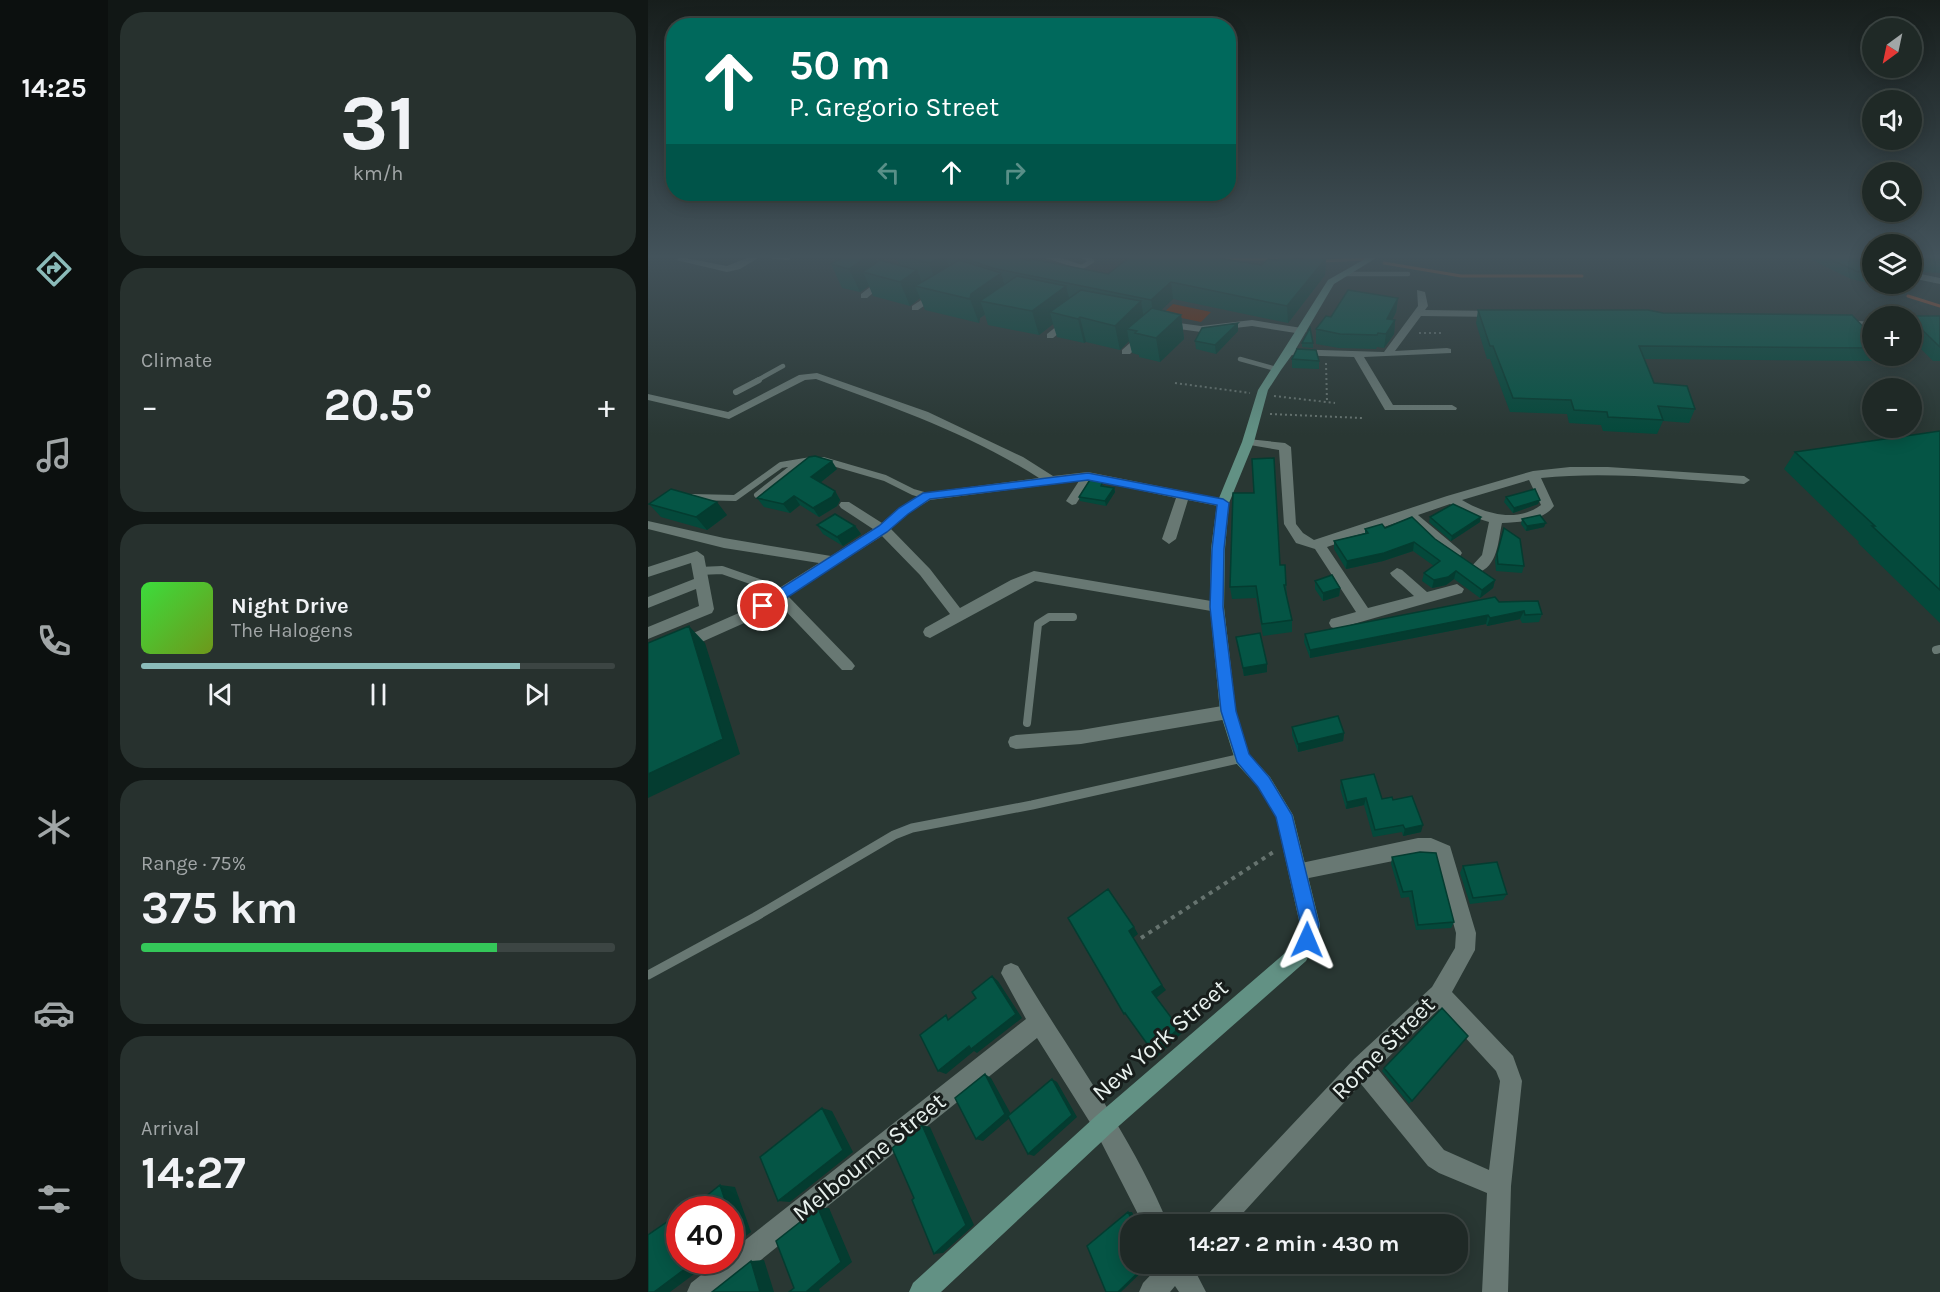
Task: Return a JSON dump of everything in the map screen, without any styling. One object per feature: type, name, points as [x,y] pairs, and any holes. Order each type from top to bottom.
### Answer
[{"type":"street","points":[[1050,336],[1076,315]]},
{"type":"street","points":[[1242,758],[1228,711],[1217,607],[1218,549],[1223,503],[1248,442],[1262,395],[1311,315]]},
{"type":"street","points":[[1387,355],[1417,315]]},
{"type":"street","points":[[1126,352],[1158,323],[1188,328],[1230,325],[1300,333]]},
{"type":"street","points":[[1289,352],[1326,355],[1387,355],[1447,351]]},
{"type":"street","points":[[1358,355],[1389,408],[1452,408]]},
{"type":"street","points":[[648,398],[729,416],[803,377],[817,376],[924,414],[1019,460],[1049,479]]},
{"type":"street","points":[[1248,442],[1285,447],[1290,524],[1295,535],[1304,542],[1319,545],[1533,474],[1608,471],[1744,480]]},
{"type":"street","points":[[1451,500],[1496,521],[1528,516],[1546,510],[1548,506],[1533,474]]},
{"type":"street","points":[[1072,501],[1088,476]]},
{"type":"street","points":[[648,660],[746,616],[883,529],[903,511],[927,496],[1049,479],[1088,476],[1223,503]]},
{"type":"street","points":[[1169,539],[1183,495]]},
{"type":"street","points":[[845,504],[883,529],[925,572],[954,610]]},
{"type":"street","points":[[1409,514],[1440,542],[1481,572],[1488,557],[1496,521]]},
{"type":"street","points":[[648,525],[724,543],[833,561]]},
{"type":"street","points":[[648,572],[697,556],[724,543]]},
{"type":"street","points":[[1319,545],[1365,615]]},
{"type":"street","points":[[648,633],[707,609],[697,556]]},
{"type":"street","points":[[1397,573],[1425,598]]},
{"type":"street","points":[[930,632],[1034,576],[1217,607]]},
{"type":"street","points":[[648,603],[700,577]]},
{"type":"street","points":[[1336,623],[1457,589]]},
{"type":"street","points":[[780,596],[848,666]]},
{"type":"street","points":[[1016,742],[1081,737],[1228,711]]},
{"type":"street","name":"New York Street","points":[[922,1292],[1104,1124],[1299,954],[1307,940],[1310,925],[1292,840],[1284,815],[1264,782],[1242,758]]},
{"type":"street","name":"Rome Street","points":[[1225,1214],[1362,1067],[1439,994],[1465,950],[1466,933],[1443,852],[1431,847],[1418,847],[1299,871]]},
{"type":"street","points":[[1011,973],[1039,1022],[1104,1124],[1151,1214]]},
{"type":"street","points":[[1439,994],[1505,1064],[1511,1081],[1499,1186],[1495,1292]]},
{"type":"street","name":"Melbourne Street","points":[[700,1292],[1039,1022]]},
{"type":"street","points":[[1362,1067],[1436,1158],[1447,1165],[1499,1186]]},
{"type":"street","points":[[1152,1292],[1169,1274]]},
{"type":"street","points":[[1183,1274],[1193,1292]]},
{"type":"lane","points":[[1846,323],[1862,324]]},
{"type":"lane","points":[[1240,359],[1276,369]]},
{"type":"lane","points":[[736,392],[783,366]]},
{"type":"lane","points":[[692,497],[735,498],[781,465],[821,459],[885,478],[927,496]]},
{"type":"lane","points":[[757,495],[799,462]]},
{"type":"lane","points":[[700,577],[722,570],[762,584]]},
{"type":"lane","points":[[1028,723],[1038,624],[1048,617],[1073,618]]},
{"type":"lane","points":[[648,975],[755,917],[894,835],[912,828],[1032,805],[1242,758]]},
{"type":"path","points":[[1402,333],[1442,333]]},
{"type":"path","points":[[1326,355],[1327,402]]},
{"type":"path","points":[[1175,384],[1335,403]]},
{"type":"path","points":[[1256,414],[1362,418]]},
{"type":"path","points":[[1141,938],[1292,840]]},
{"type":"shaded area","points":[[1168,315],[1208,315],[1201,322]]},
{"type":"building","points":[[1063,315],[1126,315],[1115,326],[1080,317],[1078,319]]},
{"type":"building","points":[[1143,315],[1181,315],[1156,338],[1127,329]]},
{"type":"building","points":[[1389,315],[1387,319],[1395,320],[1386,334],[1340,334],[1316,329],[1326,316]]},
{"type":"building","points":[[1480,315],[1852,315],[1862,326],[1862,348],[1639,346],[1654,383],[1687,386],[1695,409],[1658,406],[1663,420],[1608,417],[1607,412],[1574,410],[1571,400],[1513,398],[1493,346],[1490,346]]},
{"type":"building","points":[[1922,316],[1940,316],[1940,347],[1922,330]]},
{"type":"building","points":[[1238,323],[1215,345],[1195,341],[1202,328]]},
{"type":"building","points":[[1310,328],[1313,343],[1302,343]]},
{"type":"building","points":[[1297,349],[1316,350],[1319,361],[1292,359]]},
{"type":"building","points":[[1940,431],[1940,590],[1795,452],[1892,438],[1922,438],[1922,434]]},
{"type":"building","points":[[815,456],[832,461],[811,477],[835,491],[832,497],[813,508],[794,496],[783,504],[757,498],[809,457]]},
{"type":"building","points":[[1274,458],[1280,565],[1285,565],[1286,585],[1284,585],[1292,620],[1262,624],[1256,586],[1230,587],[1233,493],[1254,493],[1252,459]]},
{"type":"building","points":[[1091,478],[1103,481],[1101,486],[1114,488],[1105,501],[1079,497]]},
{"type":"building","points":[[671,489],[717,502],[696,517],[649,504]]},
{"type":"building","points":[[1535,489],[1540,500],[1514,508],[1506,497]]},
{"type":"building","points":[[1453,504],[1481,517],[1452,536],[1430,517]]},
{"type":"building","points":[[835,514],[855,526],[837,537],[817,525]]},
{"type":"building","points":[[1540,515],[1546,523],[1527,526],[1522,519]]},
{"type":"building","points":[[1412,517],[1435,539],[1495,580],[1482,590],[1456,571],[1448,577],[1434,580],[1424,573],[1440,561],[1414,542],[1384,553],[1347,561],[1334,541],[1368,533],[1365,529],[1382,524],[1385,528]]},
{"type":"building","points":[[1504,528],[1520,539],[1524,566],[1498,564],[1497,554]]},
{"type":"building","points":[[1332,575],[1340,588],[1323,593],[1315,581]]},
{"type":"building","points":[[1495,597],[1499,602],[1538,601],[1542,614],[1525,615],[1524,611],[1490,618],[1488,615],[1310,650],[1305,634]]},
{"type":"building","points":[[689,626],[723,739],[648,774],[648,643]]},
{"type":"building","points":[[1260,633],[1267,664],[1243,668],[1236,637]]},
{"type":"building","points":[[1338,716],[1344,733],[1298,744],[1292,727]]},
{"type":"building","points":[[1374,774],[1382,799],[1392,797],[1393,800],[1412,796],[1423,825],[1405,829],[1403,825],[1375,830],[1366,798],[1347,802],[1341,780]]},
{"type":"building","points":[[1420,852],[1436,853],[1454,922],[1418,925],[1412,891],[1403,892],[1392,857]]},
{"type":"building","points":[[1497,862],[1507,894],[1473,898],[1463,866]]},
{"type":"building","points":[[1108,889],[1134,927],[1129,931],[1162,985],[1152,992],[1179,1028],[1153,1052],[1124,1014],[1068,918]]},
{"type":"building","points":[[992,976],[1016,1014],[971,1049],[969,1046],[938,1071],[920,1035],[946,1015],[948,1020],[976,998],[972,992]]},
{"type":"building","points":[[1442,1008],[1468,1036],[1412,1101],[1384,1068]]},
{"type":"building","points":[[985,1074],[1005,1114],[976,1139],[955,1098]]},
{"type":"building","points":[[1052,1079],[1072,1115],[1028,1154],[1008,1116]]},
{"type":"building","points":[[822,1108],[843,1150],[778,1201],[760,1157]]},
{"type":"building","points":[[922,1125],[966,1225],[934,1254],[912,1200],[914,1198],[892,1148]]},
{"type":"building","points":[[720,1185],[724,1196],[706,1196]]},
{"type":"building","points":[[818,1208],[841,1262],[807,1292],[789,1292],[794,1288],[776,1241]]},
{"type":"building","points":[[1120,1219],[1120,1274],[1137,1274],[1118,1292],[1106,1292],[1087,1246]]},
{"type":"building","points":[[666,1223],[666,1274],[678,1274],[654,1292],[648,1292],[648,1235]]},
{"type":"building","points":[[751,1261],[760,1292],[712,1292],[735,1274],[744,1274],[744,1267]]},
{"type":"route","points":[[763,606],[883,529],[915,502],[927,496],[1049,479],[1088,476],[1223,503],[1218,549],[1217,607],[1220,655],[1228,711],[1242,758],[1264,782],[1284,815],[1292,840],[1310,925],[1307,940]]}]
